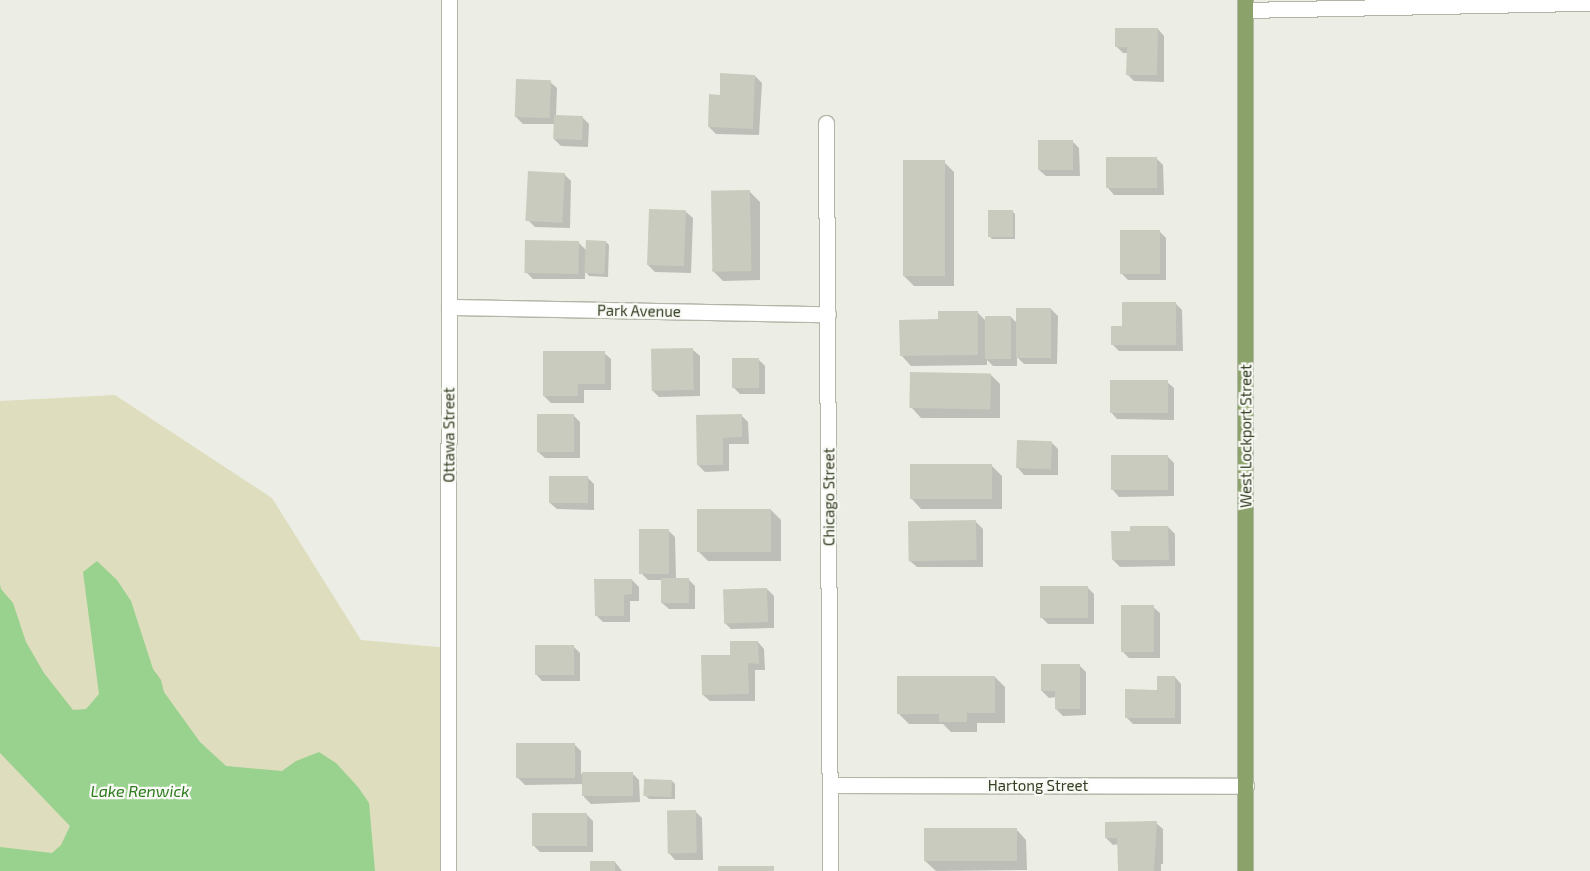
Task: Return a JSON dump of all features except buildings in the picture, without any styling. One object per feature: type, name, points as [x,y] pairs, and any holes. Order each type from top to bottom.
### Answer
[{"type":"main road","name":"West Lockport Street","points":[[1245,5],[1245,871]]},
{"type":"street","name":"Ottawa Street","points":[[448,871],[449,0]]},
{"type":"street","points":[[1245,5],[1590,3]]},
{"type":"street","name":"Chicago Street","points":[[826,123],[830,871]]},
{"type":"street","name":"Park Avenue","points":[[449,307],[828,314]]},
{"type":"street","name":"Hartong Street","points":[[830,785],[1246,786]]},
{"type":"shaded area","points":[[115,395],[272,498],[361,640],[449,648],[448,871],[0,871],[0,401]]},
{"type":"water","name":"Lake Renwick","points":[[97,561],[117,580],[131,601],[153,669],[161,680],[164,692],[200,742],[226,766],[282,771],[296,761],[319,752],[336,763],[358,787],[369,803],[375,871],[0,871],[0,847],[52,853],[61,845],[70,826],[0,753],[0,584],[1,589],[13,603],[26,642],[44,673],[73,710],[86,709],[99,694],[83,572]]}]
